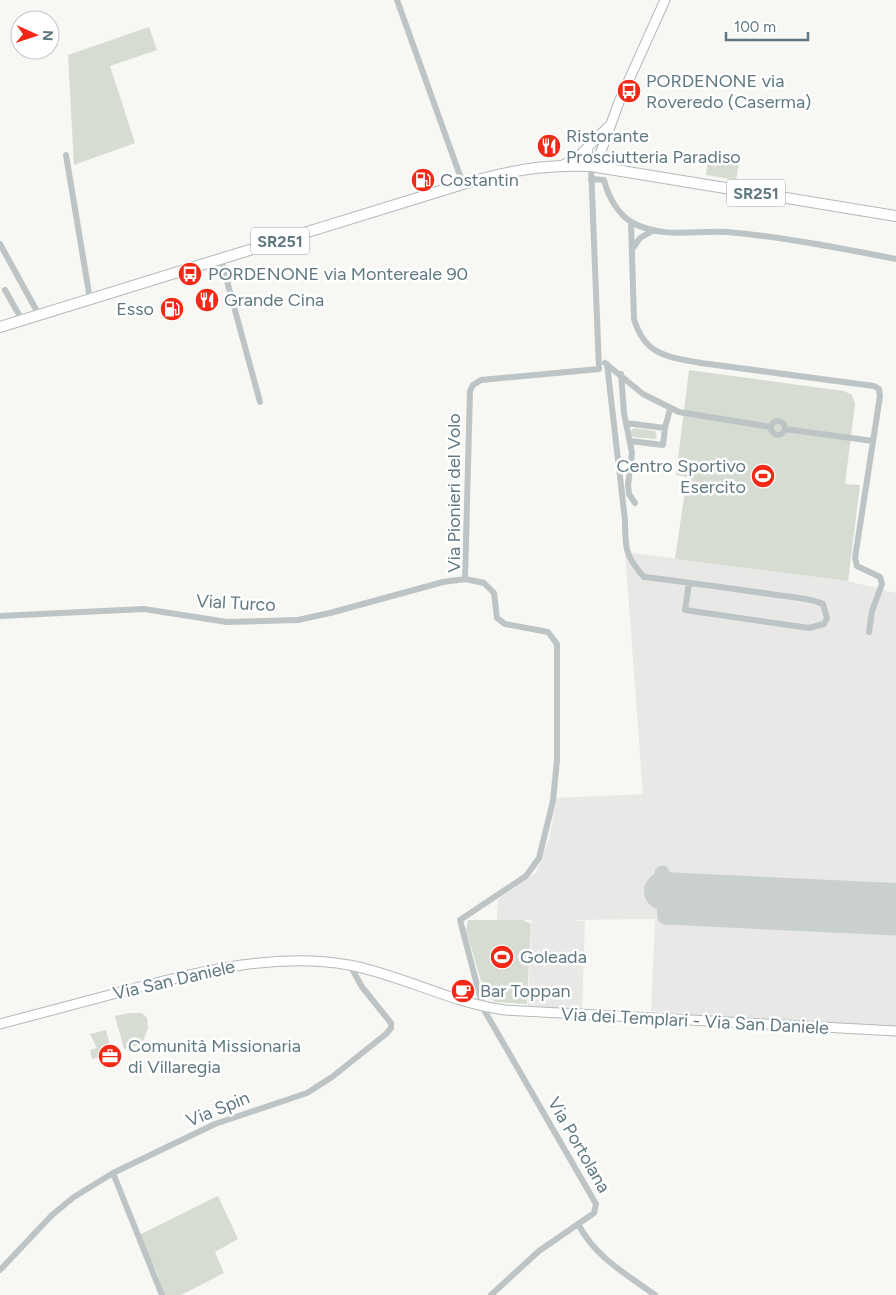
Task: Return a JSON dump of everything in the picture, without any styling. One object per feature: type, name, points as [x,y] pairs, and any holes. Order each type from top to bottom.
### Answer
[{"type":"main road","name":"SR251","points":[[0,327],[463,184],[523,168],[562,165],[591,166],[896,216]]},
{"type":"street","points":[[397,0],[463,184]]},
{"type":"street","points":[[591,166],[602,150],[610,125],[664,1]]},
{"type":"street","points":[[562,165],[572,161],[610,125]]},
{"type":"street","points":[[588,147],[587,158],[591,166],[598,358],[621,374],[643,394],[670,409],[692,415],[771,427],[773,423],[779,421],[784,424],[784,428],[872,441]]},
{"type":"street","points":[[602,150],[605,163],[615,170]]},
{"type":"street","points":[[66,155],[90,299]]},
{"type":"street","points":[[591,178],[604,180],[612,202],[631,222],[652,231],[728,232],[896,259]]},
{"type":"street","points":[[631,222],[634,319],[638,333],[646,344],[656,352],[674,358],[874,386],[879,389],[880,396],[855,558],[857,566],[880,577],[882,584],[872,611],[870,632]]},
{"type":"street","points":[[632,249],[640,238],[652,231]]},
{"type":"street","points":[[0,244],[39,315]]},
{"type":"street","points":[[221,259],[260,402]]},
{"type":"street","points":[[5,290],[22,320]]},
{"type":"street","name":"Via Pionieri del Volo","points":[[483,1008],[460,920],[526,876],[539,858],[552,802],[557,760],[557,644],[548,632],[505,624],[497,618],[494,593],[484,583],[465,579],[470,390],[473,385],[482,380],[599,369],[598,358]]},
{"type":"street","points":[[607,364],[625,520],[625,545],[628,558],[644,577],[689,583],[818,602],[823,604],[827,618],[824,624],[809,628],[685,610],[689,583]]},
{"type":"street","points":[[621,374],[626,423],[632,453],[628,485],[629,494],[635,503]]},
{"type":"street","points":[[630,441],[663,446],[670,409]]},
{"type":"street","points":[[626,423],[665,428]]},
{"type":"street","name":"Vial Turco","points":[[0,616],[144,609],[227,622],[298,620],[443,582],[465,579]]},
{"type":"street","name":"Via San Daniele","points":[[0,1024],[227,966],[270,961],[311,961],[350,965]]},
{"type":"street","name":"Via dei Templari - Via San Daniele","points":[[350,965],[483,1008],[553,1014],[896,1031]]},
{"type":"street","name":"Via Spin","points":[[0,1270],[62,1206],[113,1173],[235,1116],[297,1098],[332,1077],[386,1034],[391,1028],[391,1023],[362,987],[350,965]]},
{"type":"street","name":"Via Portolana","points":[[483,1008],[595,1199],[594,1213],[578,1224]]},
{"type":"street","points":[[113,1173],[162,1295]]},
{"type":"street","points":[[491,1295],[539,1251],[578,1224],[588,1243],[600,1255],[655,1295]]},
{"type":"shaded area","points":[[149,27],[157,50],[110,66],[135,143],[74,165],[68,55]]},
{"type":"shaded area","points":[[708,159],[739,164],[736,180],[706,175]]},
{"type":"shaded area","name":"Centro Sportivo Esercito","points":[[689,370],[844,391],[852,395],[855,404],[845,484],[860,485],[848,581],[675,559],[687,477],[676,475]]},
{"type":"shaded area","points":[[634,428],[655,431],[657,438],[633,437],[630,432]]},
{"type":"shaded area","points":[[625,552],[848,581],[896,593],[896,1028],[744,1020],[651,1011],[655,919],[570,920],[585,921],[582,1010],[528,1006],[532,920],[497,920],[498,899],[536,873],[549,839],[557,798],[643,794]]},
{"type":"shaded area","name":"Goleada","points":[[468,920],[523,920],[531,924],[527,1004],[495,1002],[485,995],[466,930]]},
{"type":"shaded area","points":[[142,1013],[147,1018],[148,1028],[142,1044],[124,1049],[115,1016]]},
{"type":"shaded area","points":[[106,1030],[112,1053],[92,1059],[90,1050],[97,1048],[90,1034]]},
{"type":"shaded area","points":[[218,1196],[238,1239],[215,1252],[224,1273],[181,1295],[163,1295],[158,1275],[139,1235]]},
{"type":"taxiway","points":[[662,873],[665,917],[896,928]]},
{"type":"runway","points":[[663,891],[896,902]]},
{"type":"place","name":"PORDENONE via Roveredo (Caserma)","points":[[629,91]]},
{"type":"place","name":"Ristorante Prosciutteria Paradiso","points":[[549,146]]},
{"type":"place","name":"Costantin","points":[[423,180]]},
{"type":"place","name":"PORDENONE via Montereale 90","points":[[190,274]]},
{"type":"place","name":"Grande Cina","points":[[207,300]]},
{"type":"place","name":"Esso","points":[[172,309]]},
{"type":"place","name":"Centro Sportivo Esercito","points":[[763,476]]},
{"type":"place","name":"Goleada","points":[[502,957]]},
{"type":"place","name":"Bar Toppan","points":[[463,991]]},
{"type":"place","name":"Comunità Missionaria di Villaregia","points":[[110,1056]]}]
